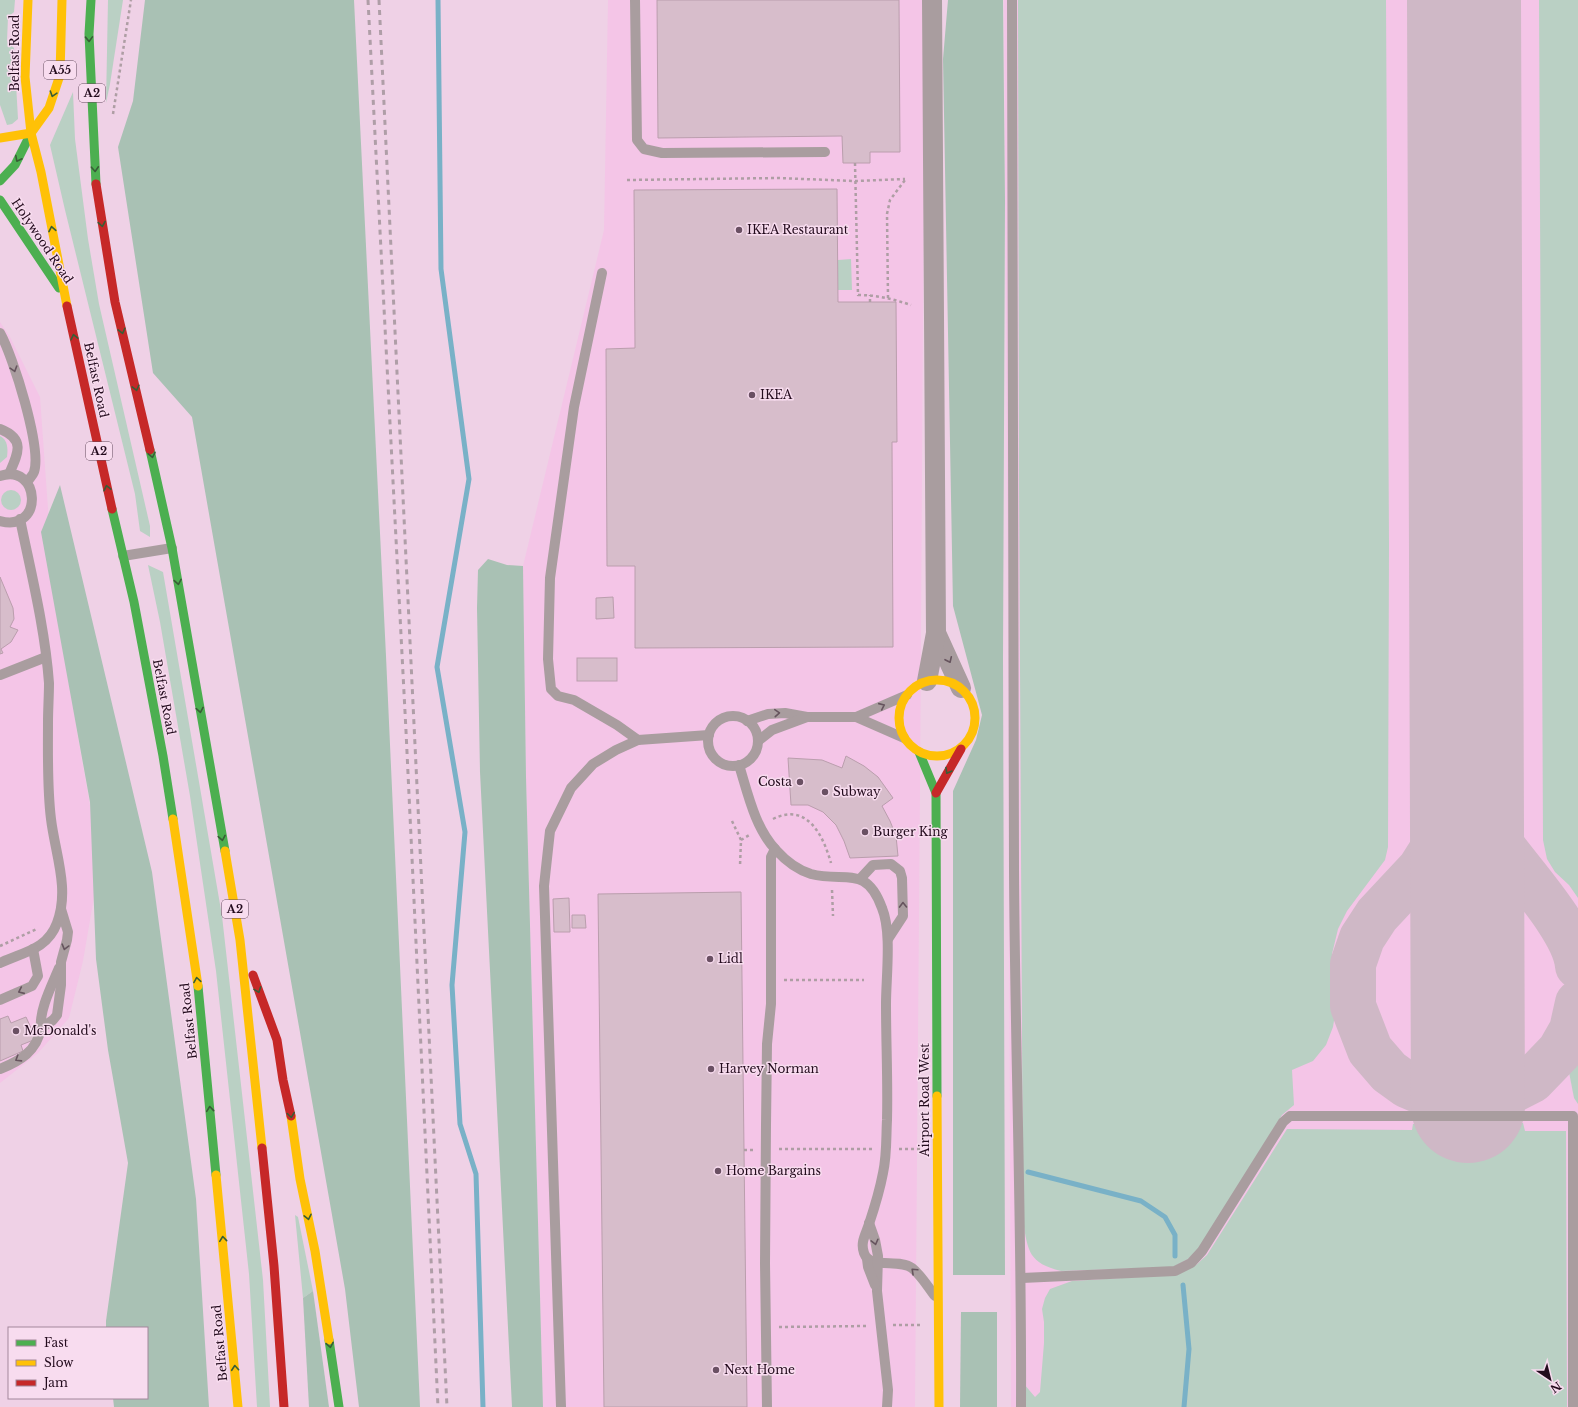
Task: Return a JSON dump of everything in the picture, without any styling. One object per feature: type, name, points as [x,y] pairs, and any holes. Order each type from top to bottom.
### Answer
[{"type":"main road","name":"Belfast Road","points":[[28,0],[25,77],[31,133],[41,172],[64,295],[134,602],[163,756],[200,999],[238,1407]]},
{"type":"main road","name":"A55","points":[[31,133],[49,108],[60,75],[62,0]]},
{"type":"main road","name":"A2","points":[[91,0],[89,34],[97,193],[115,302],[143,417],[172,548],[240,940],[274,1266],[284,1407]]},
{"type":"main road","points":[[0,138],[31,133]]},
{"type":"main road","points":[[0,181],[15,165],[31,133]]},
{"type":"main road","name":"Holywood Road","points":[[0,200],[64,295]]},
{"type":"main road","points":[[939,680],[950,682],[961,688],[969,696],[974,707],[976,718],[974,730],[969,741],[961,749],[940,757],[929,756],[910,746],[900,729],[899,718],[901,706],[906,695],[916,686],[927,681],[939,680]]},
{"type":"main road","name":"Airport Road West","points":[[936,793],[961,749]]},
{"type":"main road","name":"Airport Road West","points":[[919,752],[936,793],[939,1407]]},
{"type":"main road","points":[[240,940],[277,1040],[283,1080],[290,1106],[300,1179],[315,1251],[339,1407]]},
{"type":"street","points":[[927,681],[936,633],[932,0]]},
{"type":"street","points":[[936,633],[961,688]]},
{"type":"lane","points":[[635,0],[637,140],[644,149],[662,153],[825,152]]},
{"type":"lane","points":[[1012,0],[1014,870],[1016,1077],[1022,1278],[1021,1407]]},
{"type":"lane","points":[[602,273],[574,407],[551,570],[548,659],[551,689],[558,696],[574,700],[617,724],[638,740]]},
{"type":"lane","points":[[0,333],[3,347],[24,401],[35,450],[34,472],[27,482]]},
{"type":"lane","points":[[0,429],[11,433],[18,445],[17,456],[4,475],[22,478],[27,482],[32,495],[32,502],[26,515],[13,522],[0,520]]},
{"type":"lane","points":[[0,963],[46,942],[57,924],[61,910],[63,892],[51,819],[48,776],[49,686],[46,657],[20,519]]},
{"type":"lane","points":[[123,556],[172,548]]},
{"type":"lane","points":[[0,675],[46,657]]},
{"type":"lane","points":[[856,717],[906,695]]},
{"type":"lane","points":[[747,721],[768,714],[785,713],[807,717],[856,717],[904,738]]},
{"type":"lane","points":[[732,716],[740,717],[747,721],[755,730],[758,741],[757,749],[753,756],[739,766],[722,764],[715,759],[710,752],[708,744],[709,735],[717,722],[732,716]]},
{"type":"lane","points":[[758,741],[772,730],[807,717]]},
{"type":"lane","points":[[562,1407],[544,886],[550,831],[571,788],[593,764],[616,750],[638,740],[709,735]]},
{"type":"lane","points":[[739,766],[760,828],[775,849],[792,864],[811,874],[860,879],[875,892],[883,909],[888,939],[886,1004],[887,1149],[883,1174],[863,1239],[864,1253],[872,1262],[903,1264],[912,1268],[938,1301]]},
{"type":"lane","points":[[767,1407],[767,1044],[772,1004],[771,866],[775,849]]},
{"type":"lane","points":[[860,879],[873,865],[891,864],[900,871],[902,878],[903,916],[888,939]]},
{"type":"lane","points":[[0,1069],[16,1062],[28,1053],[39,1039],[42,1012],[61,962],[67,940],[68,932],[61,910]]},
{"type":"lane","points":[[0,1000],[32,986],[38,976],[38,968],[33,949]]},
{"type":"lane","points":[[41,1028],[53,1020],[57,1015],[61,986],[61,962]]},
{"type":"lane","points":[[1022,1278],[1176,1271],[1191,1263],[1202,1251],[1283,1122],[1290,1116],[1575,1116],[1573,1407]]},
{"type":"lane","points":[[869,1223],[875,1240],[878,1256],[877,1291],[888,1390],[887,1407]]},
{"type":"lane","points":[[867,1258],[868,1267],[877,1291]]},
{"type":"path","points":[[112,121],[131,0]]},
{"type":"path","points":[[855,163],[858,295],[888,298],[911,305]]},
{"type":"path","points":[[627,180],[778,178],[855,181],[905,179],[890,200],[887,214],[888,298]]},
{"type":"path","points":[[870,295],[870,302]]},
{"type":"path","points":[[773,820],[782,815],[795,814],[808,821],[817,830],[824,841],[832,864]]},
{"type":"path","points":[[732,820],[741,840],[740,866]]},
{"type":"path","points":[[741,840],[753,832]]},
{"type":"path","points":[[832,887],[833,916]]},
{"type":"path","points":[[0,946],[37,929]]},
{"type":"path","points":[[772,980],[864,980]]},
{"type":"path","points":[[744,1150],[937,1150]]},
{"type":"path","points":[[766,1327],[938,1324]]},
{"type":"shaded area","points":[[608,0],[925,0],[915,1407],[543,1407],[526,777],[523,566],[604,230]]},
{"type":"shaded area","points":[[1004,0],[1578,0],[1578,1407],[1011,1407]]},
{"type":"shaded area","points":[[0,322],[10,337],[40,397],[55,606],[68,664],[77,732],[100,862],[83,961],[69,1018],[38,1053],[0,1083]]},
{"type":"green space","points":[[0,0],[15,0],[14,12],[8,17],[7,41],[14,48],[18,119],[12,124],[7,125],[0,105]]},
{"type":"green space","points":[[108,0],[123,0],[106,103]]},
{"type":"green space","points":[[145,0],[354,0],[386,656],[420,1407],[359,1407],[345,1289],[192,417],[153,373],[118,147],[133,101]]},
{"type":"green space","points":[[948,0],[1003,0],[1005,201],[1003,660],[1005,1275],[953,1275],[953,791],[976,740],[982,715],[953,606],[943,59]]},
{"type":"green space","points":[[1018,0],[1386,0],[1389,544],[1388,847],[1385,860],[1347,911],[1338,929],[1332,954],[1332,983],[1336,1008],[1333,1027],[1326,1045],[1313,1061],[1292,1070],[1294,1105],[1282,1115],[1198,1250],[1188,1259],[1173,1267],[1061,1271],[1050,1268],[1036,1260],[1032,1255],[1027,1241],[1023,1221]]},
{"type":"green space","points":[[1539,0],[1578,0],[1578,898],[1569,885],[1555,872],[1547,859],[1543,840]]},
{"type":"green space","points":[[73,92],[75,139],[88,239],[99,304],[150,526],[150,537],[140,531],[135,494],[50,145]]},
{"type":"green space","points":[[851,259],[852,290],[838,290],[838,260]]},
{"type":"green space","points":[[0,436],[5,440],[7,445],[7,457],[0,463]]},
{"type":"green space","points":[[60,485],[152,872],[196,1199],[209,1407],[114,1407],[113,1399],[148,1399],[148,1327],[106,1327],[128,1163],[108,1050],[96,959],[90,802],[41,532]]},
{"type":"green space","points":[[11,490],[18,493],[21,500],[18,507],[11,510],[4,507],[1,500],[4,493]]},
{"type":"green space","points":[[488,559],[507,565],[523,566],[526,777],[543,1407],[512,1407],[480,772],[477,608],[478,570]]},
{"type":"green space","points":[[148,565],[163,572],[222,916],[263,1280],[270,1407],[257,1407],[249,1274],[216,971],[190,796],[160,622]]},
{"type":"green space","points":[[1578,1053],[1578,1104],[1574,1098],[1568,1067]]},
{"type":"green space","points":[[1523,1123],[1525,1131],[1566,1131],[1567,1407],[1024,1407],[1024,1384],[1035,1397],[1040,1392],[1044,1343],[1044,1322],[1042,1309],[1045,1298],[1050,1289],[1072,1281],[1171,1275],[1196,1265],[1207,1255],[1287,1129],[1412,1130],[1413,1124]]},
{"type":"green space","points":[[295,1215],[298,1217],[313,1291],[303,1298]]},
{"type":"green space","points":[[313,1291],[329,1407],[309,1407],[303,1298]]},
{"type":"green space","points":[[961,1312],[997,1312],[997,1407],[960,1407]]},
{"type":"building","points":[[657,0],[899,0],[900,152],[870,152],[870,163],[843,163],[842,136],[658,138]]},
{"type":"building","name":"IKEA","points":[[837,189],[838,302],[896,302],[897,442],[892,442],[893,647],[635,648],[635,566],[607,566],[606,349],[635,348],[634,190]]},
{"type":"building","points":[[0,577],[13,608],[14,619],[10,627],[18,630],[11,642],[1,649],[3,653],[0,654]]},
{"type":"building","points":[[613,597],[614,618],[596,619],[596,598]]},
{"type":"building","points":[[577,658],[617,658],[617,681],[577,681]]},
{"type":"building","points":[[846,756],[864,766],[878,777],[893,798],[882,806],[896,836],[898,856],[850,858],[836,825],[823,812],[808,805],[791,805],[788,758],[822,760],[842,768]]},
{"type":"building","points":[[741,892],[747,1407],[604,1407],[598,894]]},
{"type":"building","points":[[569,898],[570,932],[554,932],[553,899]]},
{"type":"building","points":[[572,915],[585,915],[586,928],[572,928]]},
{"type":"building","name":"McDonald's","points":[[8,1016],[11,1023],[26,1017],[36,1039],[21,1045],[23,1051],[0,1061],[0,1019]]},
{"type":"waterway","points":[[438,0],[441,269],[469,479],[437,667],[465,832],[452,985],[460,1124],[476,1174],[483,1407]]},
{"type":"waterway","points":[[1028,1172],[1141,1201],[1165,1217],[1175,1235],[1175,1256]]},
{"type":"waterway","points":[[1183,1285],[1189,1349],[1184,1407]]},
{"type":"taxiway","points":[[1578,966],[1567,934],[1543,899],[1489,828],[1478,805],[1467,773],[1453,812],[1439,839],[1420,869],[1377,915],[1362,938],[1353,964],[1353,1006],[1370,1050],[1389,1072],[1407,1085],[1435,1097],[1468,1101],[1490,1098],[1509,1092],[1532,1080],[1560,1051],[1572,1030],[1578,1003]]},
{"type":"runway","points":[[1464,0],[1468,1106]]},
{"type":"railway","points":[[368,0],[406,731],[438,1407]]},
{"type":"railway","points":[[379,0],[447,1407]]},
{"type":"traffic: fast","points":[[91,0],[89,34],[96,184]]},
{"type":"traffic: fast","points":[[0,181],[15,165],[31,133]]},
{"type":"traffic: fast","points":[[0,200],[59,288]]},
{"type":"traffic: fast","points":[[150,450],[172,548],[225,851]]},
{"type":"traffic: fast","points":[[112,509],[134,602],[163,756],[173,819]]},
{"type":"traffic: fast","points":[[919,752],[936,793],[937,1096]]},
{"type":"traffic: fast","points":[[198,986],[216,1175]]},
{"type":"traffic: fast","points":[[329,1340],[339,1407]]},
{"type":"traffic: slow","points":[[28,0],[25,77],[31,133],[41,172],[67,306]]},
{"type":"traffic: slow","points":[[0,138],[31,133],[49,108],[60,75],[62,0]]},
{"type":"traffic: slow","points":[[929,680],[945,680],[958,686],[969,697],[975,710],[975,718],[973,733],[958,750],[945,756],[929,756],[916,750],[901,733],[899,726],[899,710],[905,697],[922,682],[929,680]]},
{"type":"traffic: slow","points":[[173,819],[198,986]]},
{"type":"traffic: slow","points":[[225,851],[240,940],[262,1148]]},
{"type":"traffic: slow","points":[[937,1096],[939,1407]]},
{"type":"traffic: slow","points":[[291,1116],[300,1179],[315,1251],[329,1340]]},
{"type":"traffic: slow","points":[[216,1175],[238,1407]]},
{"type":"traffic: jam","points":[[96,184],[115,302],[150,450]]},
{"type":"traffic: jam","points":[[67,306],[112,509]]},
{"type":"traffic: jam","points":[[936,793],[961,749]]},
{"type":"traffic: jam","points":[[253,975],[277,1040],[283,1080],[291,1116]]},
{"type":"traffic: jam","points":[[262,1148],[274,1266],[284,1407]]},
{"type":"place","name":"IKEA Restaurant","points":[[739,230]]},
{"type":"place","name":"IKEA","points":[[752,395]]},
{"type":"place","name":"Costa","points":[[800,782]]},
{"type":"place","name":"Subway","points":[[825,792]]},
{"type":"place","name":"Burger King","points":[[865,832]]},
{"type":"place","name":"Lidl","points":[[710,959]]},
{"type":"place","name":"McDonald's","points":[[16,1031]]},
{"type":"place","name":"Harvey Norman","points":[[711,1069]]},
{"type":"place","name":"Home Bargains","points":[[718,1171]]},
{"type":"place","name":"Next Home","points":[[716,1370]]}]
